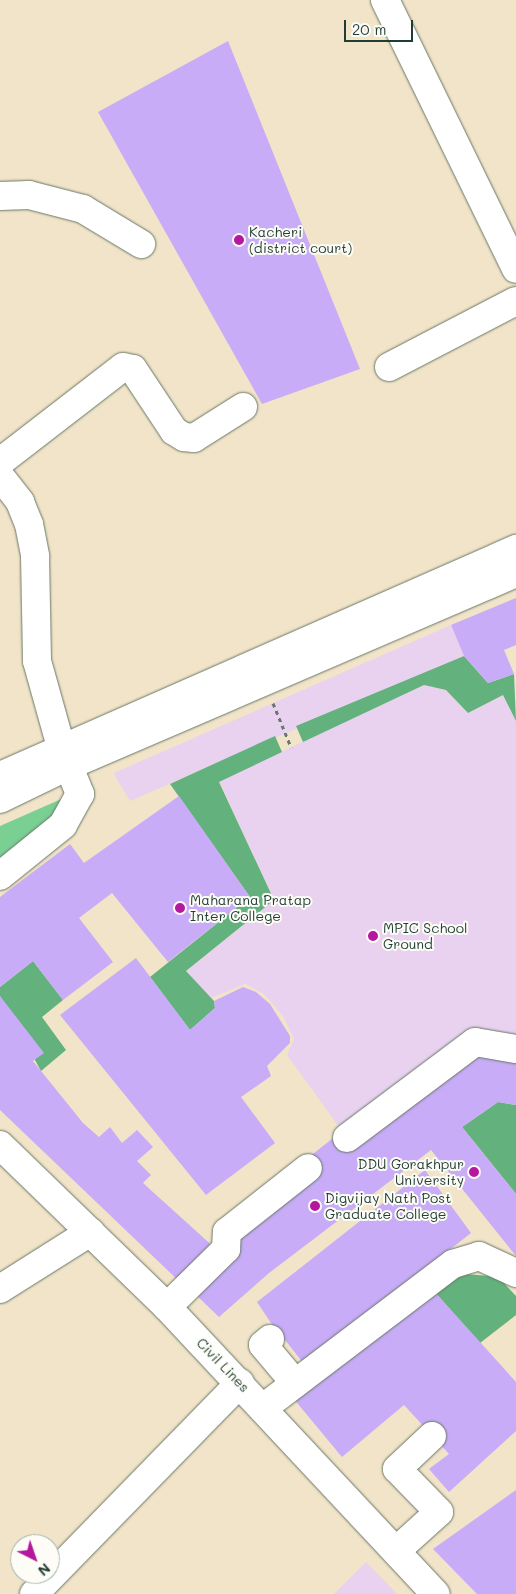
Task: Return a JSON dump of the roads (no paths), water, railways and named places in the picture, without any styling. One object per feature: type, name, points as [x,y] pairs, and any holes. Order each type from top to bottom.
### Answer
[{"type":"main road","points":[[385,0],[516,269]]},
{"type":"main road","points":[[0,196],[28,195],[83,209],[141,244]]},
{"type":"main road","points":[[389,367],[516,301]]},
{"type":"main road","points":[[0,462],[123,367],[133,369],[174,431],[184,437],[194,438],[243,407]]},
{"type":"main road","points":[[0,476],[20,502],[29,524],[35,556],[37,661],[65,757],[80,794],[63,825],[32,862],[0,876]]},
{"type":"main road","points":[[0,799],[65,757],[516,549]]},
{"type":"main road","points":[[0,776],[65,757],[264,682],[516,573]]},
{"type":"main road","points":[[347,1138],[473,1039],[516,1049]]},
{"type":"main road","name":"Civil Lines","points":[[0,1146],[167,1308],[240,1383],[436,1594]]},
{"type":"main road","points":[[167,1308],[226,1249],[227,1232],[308,1168]]},
{"type":"main road","points":[[0,1289],[90,1232]]},
{"type":"main road","points":[[263,1408],[453,1264],[478,1256],[516,1273]]},
{"type":"main road","points":[[270,1339],[263,1345],[295,1383]]},
{"type":"main road","points":[[34,1594],[240,1383]]},
{"type":"main road","points":[[396,1551],[438,1512],[397,1469],[432,1436]]},
{"type":"place","name":"Kacheri (district court)","points":[[239,240]]},
{"type":"place","name":"Maharana Pratap Inter College","points":[[180,908]]},
{"type":"place","name":"MPIC School Ground","points":[[373,936]]},
{"type":"place","name":"DDU Gorakhpur University","points":[[474,1172]]},
{"type":"place","name":"Digvijay Nath Post Graduate College","points":[[315,1206]]}]
